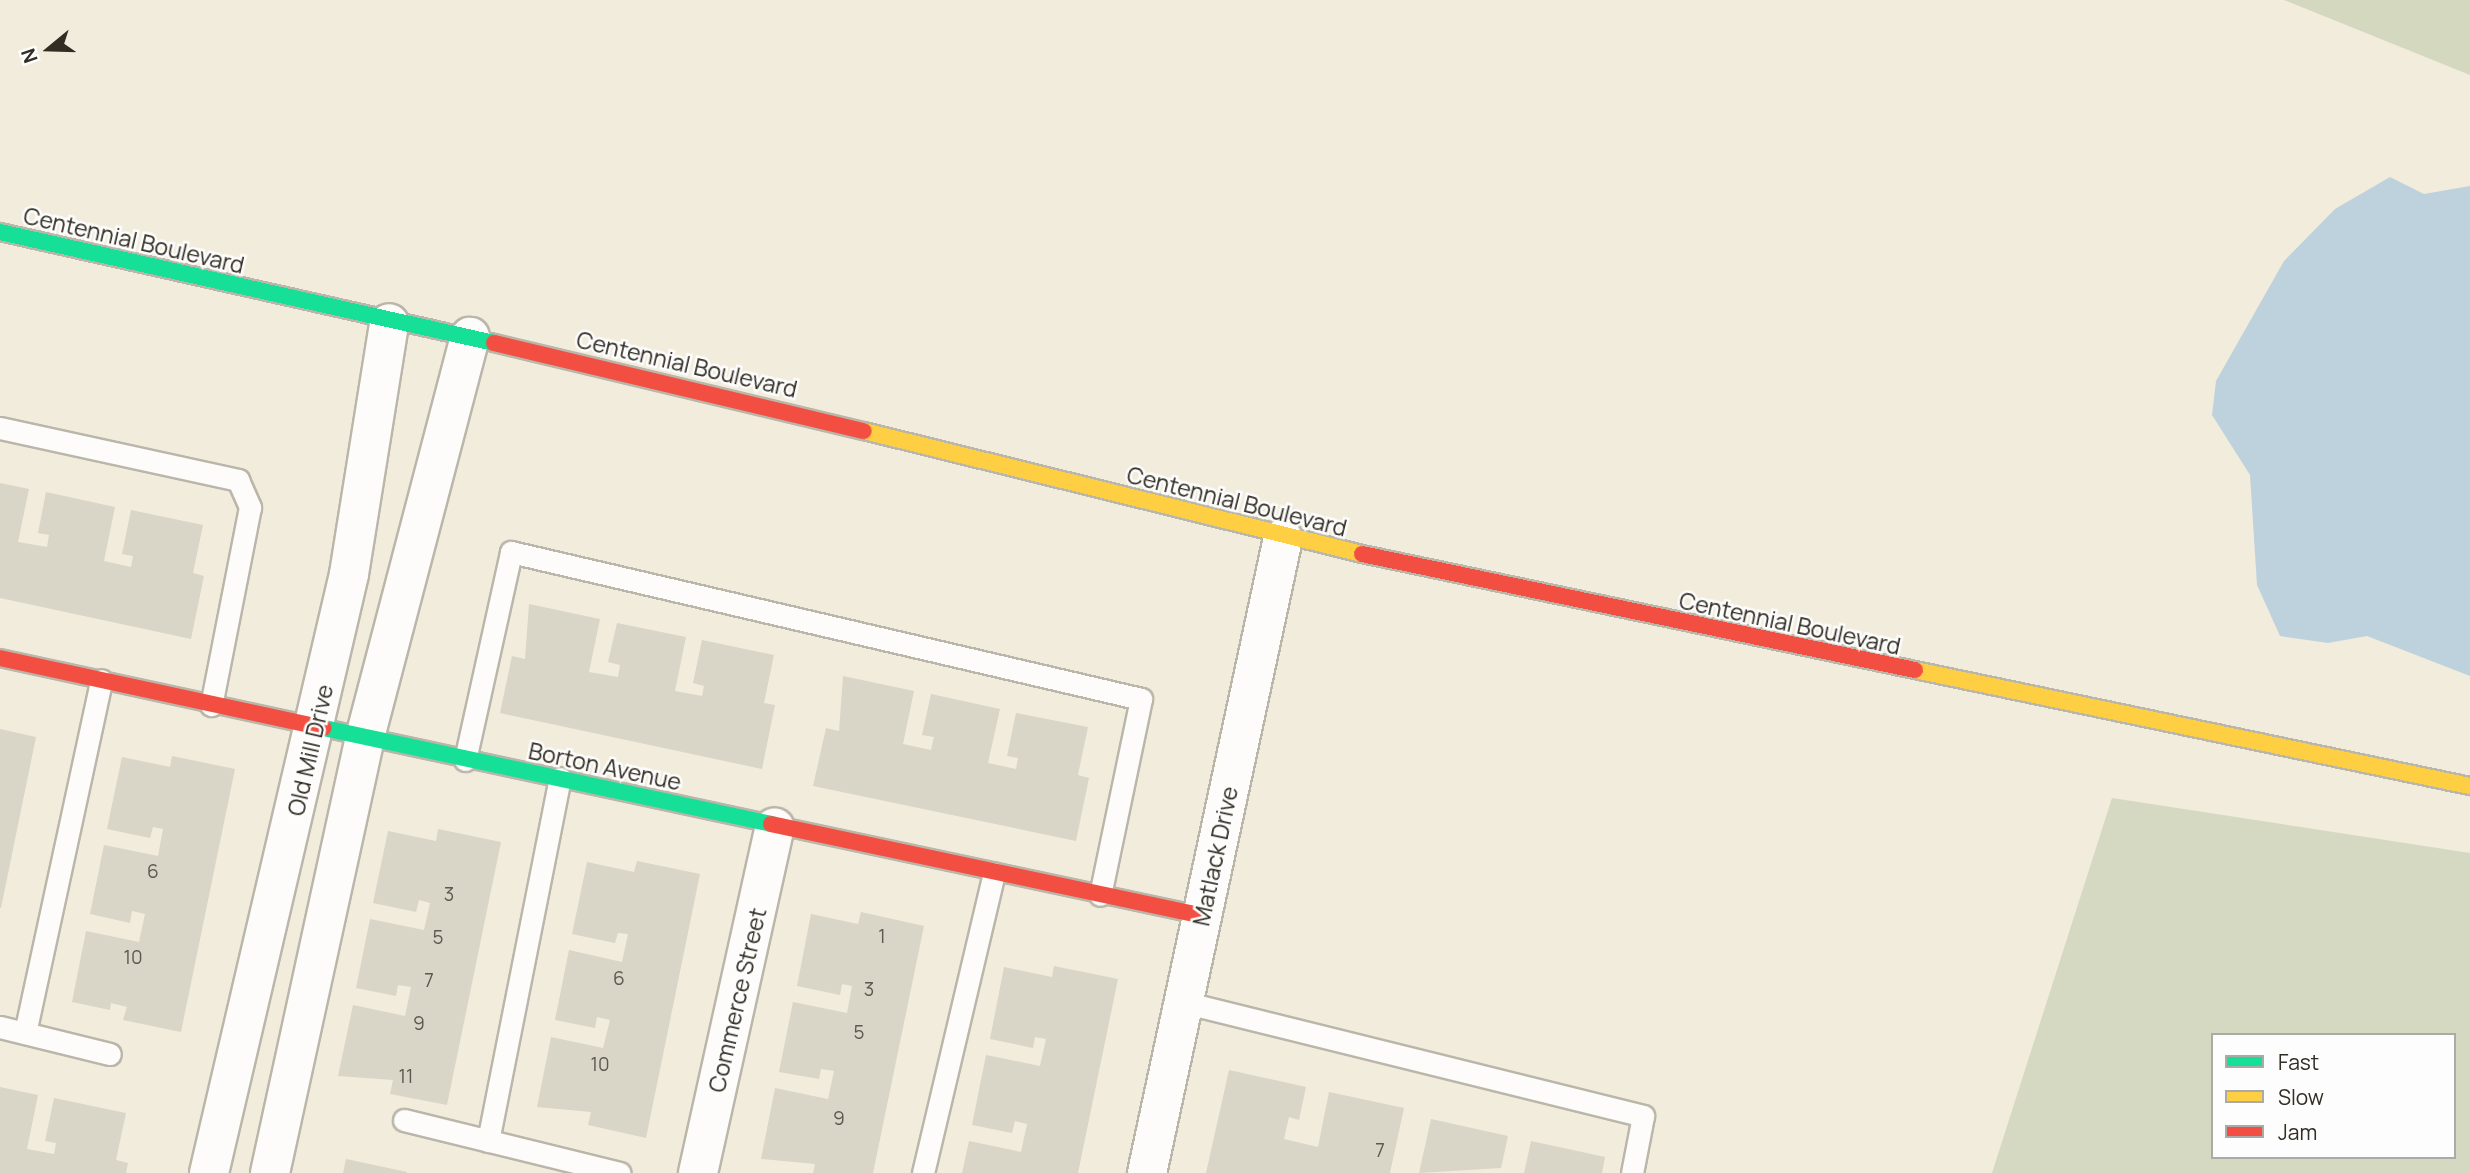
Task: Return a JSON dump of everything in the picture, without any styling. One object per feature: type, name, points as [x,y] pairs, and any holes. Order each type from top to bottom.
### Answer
[{"type":"main road","name":"Centennial Boulevard","points":[[0,232],[389,323],[470,337],[737,398],[1283,538],[2470,786]]},
{"type":"main road","name":"Borton Avenue","points":[[0,658],[364,741],[560,778],[775,827],[1202,916]]},
{"type":"street","name":"Old Mill Drive","points":[[209,1173],[316,728],[389,323]]},
{"type":"street","points":[[270,1173],[364,741],[470,337]]},
{"type":"street","name":"Matlack Drive","points":[[1147,1173],[1283,538]]},
{"type":"street","name":"Commerce Street","points":[[698,1173],[775,827]]},
{"type":"lane","points":[[0,428],[238,480],[250,507],[211,705]]},
{"type":"lane","points":[[465,760],[511,552],[1141,699],[1100,895]]},
{"type":"lane","points":[[25,1034],[101,680]]},
{"type":"lane","points":[[488,1141],[560,778]]},
{"type":"lane","points":[[923,1173],[994,873]]},
{"type":"lane","points":[[1183,1002],[1643,1116],[1632,1173]]},
{"type":"lane","points":[[0,1027],[110,1054]]},
{"type":"lane","points":[[404,1120],[620,1173]]},
{"type":"green space","points":[[2284,0],[2470,0],[2470,75]]},
{"type":"green space","points":[[2112,798],[2470,853],[2470,1173],[1992,1173]]},
{"type":"water","points":[[2390,177],[2424,194],[2470,186],[2470,676],[2367,636],[2328,643],[2280,636],[2257,585],[2250,475],[2212,415],[2216,381],[2284,261],[2335,209]]},
{"type":"building","points":[[0,483],[29,489],[18,542],[47,547],[49,535],[38,533],[46,492],[115,507],[104,561],[131,567],[133,556],[122,554],[131,510],[203,525],[193,573],[204,576],[191,639],[0,598]]},
{"type":"building","points":[[529,604],[600,619],[589,672],[618,677],[620,665],[608,662],[617,623],[686,637],[675,691],[702,696],[704,686],[693,683],[702,640],[774,655],[764,703],[775,705],[762,769],[500,713],[512,656],[525,659]]},
{"type":"building","points":[[843,676],[914,691],[903,744],[931,750],[934,737],[922,735],[931,694],[1000,709],[988,763],[1016,769],[1018,758],[1007,756],[1016,713],[1088,727],[1078,775],[1089,778],[1076,841],[813,786],[826,728],[839,731]]},
{"type":"building","points":[[0,729],[36,737],[1,908],[0,908]]},
{"type":"building","points":[[172,756],[235,769],[181,1032],[123,1020],[127,1007],[111,1003],[110,1010],[72,1002],[86,931],[139,942],[145,914],[132,911],[130,923],[90,914],[104,845],[158,856],[163,829],[153,827],[150,838],[107,829],[122,757],[170,767]]},
{"type":"building","points":[[438,829],[501,842],[447,1105],[390,1094],[393,1080],[338,1076],[353,1005],[405,1016],[411,987],[398,985],[396,996],[356,988],[370,919],[424,930],[430,903],[419,900],[416,912],[373,903],[388,831],[436,841]]},
{"type":"building","points":[[637,861],[700,874],[646,1138],[588,1125],[591,1112],[537,1107],[551,1037],[603,1048],[610,1020],[597,1017],[595,1028],[555,1020],[569,950],[622,962],[628,934],[618,933],[615,943],[572,934],[587,862],[634,872]]},
{"type":"building","points":[[861,912],[924,926],[873,1173],[813,1173],[815,1164],[761,1159],[775,1088],[828,1099],[834,1071],[821,1069],[819,1079],[779,1072],[793,1002],[847,1013],[852,986],[842,984],[840,995],[797,986],[811,914],[858,924]]},
{"type":"building","points":[[1054,966],[1118,979],[1078,1173],[962,1173],[969,1141],[1021,1152],[1027,1124],[1015,1121],[1012,1133],[972,1125],[986,1055],[1040,1066],[1046,1039],[1035,1037],[1033,1048],[990,1039],[1004,967],[1052,977]]},
{"type":"building","points":[[1229,1070],[1306,1087],[1299,1120],[1289,1117],[1284,1139],[1318,1147],[1329,1092],[1404,1108],[1390,1173],[1206,1173]]},
{"type":"building","points":[[0,1087],[38,1095],[27,1149],[54,1154],[56,1143],[45,1141],[54,1098],[126,1113],[116,1160],[128,1163],[126,1173],[0,1173]]},
{"type":"building","points":[[1431,1119],[1508,1136],[1501,1168],[1419,1173]]},
{"type":"building","points":[[1531,1141],[1605,1157],[1602,1173],[1524,1173]]},
{"type":"building","points":[[346,1159],[407,1172],[407,1173],[343,1173]]},
{"type":"traffic: fast","points":[[0,232],[494,343]]},
{"type":"traffic: fast","points":[[324,728],[771,824]]},
{"type":"traffic: slow","points":[[864,431],[1362,554]]},
{"type":"traffic: slow","points":[[1915,670],[2470,786]]},
{"type":"traffic: jam","points":[[494,343],[864,431]]},
{"type":"traffic: jam","points":[[1362,554],[1915,670]]},
{"type":"traffic: jam","points":[[0,658],[324,728]]},
{"type":"traffic: jam","points":[[771,824],[1202,916]]}]
